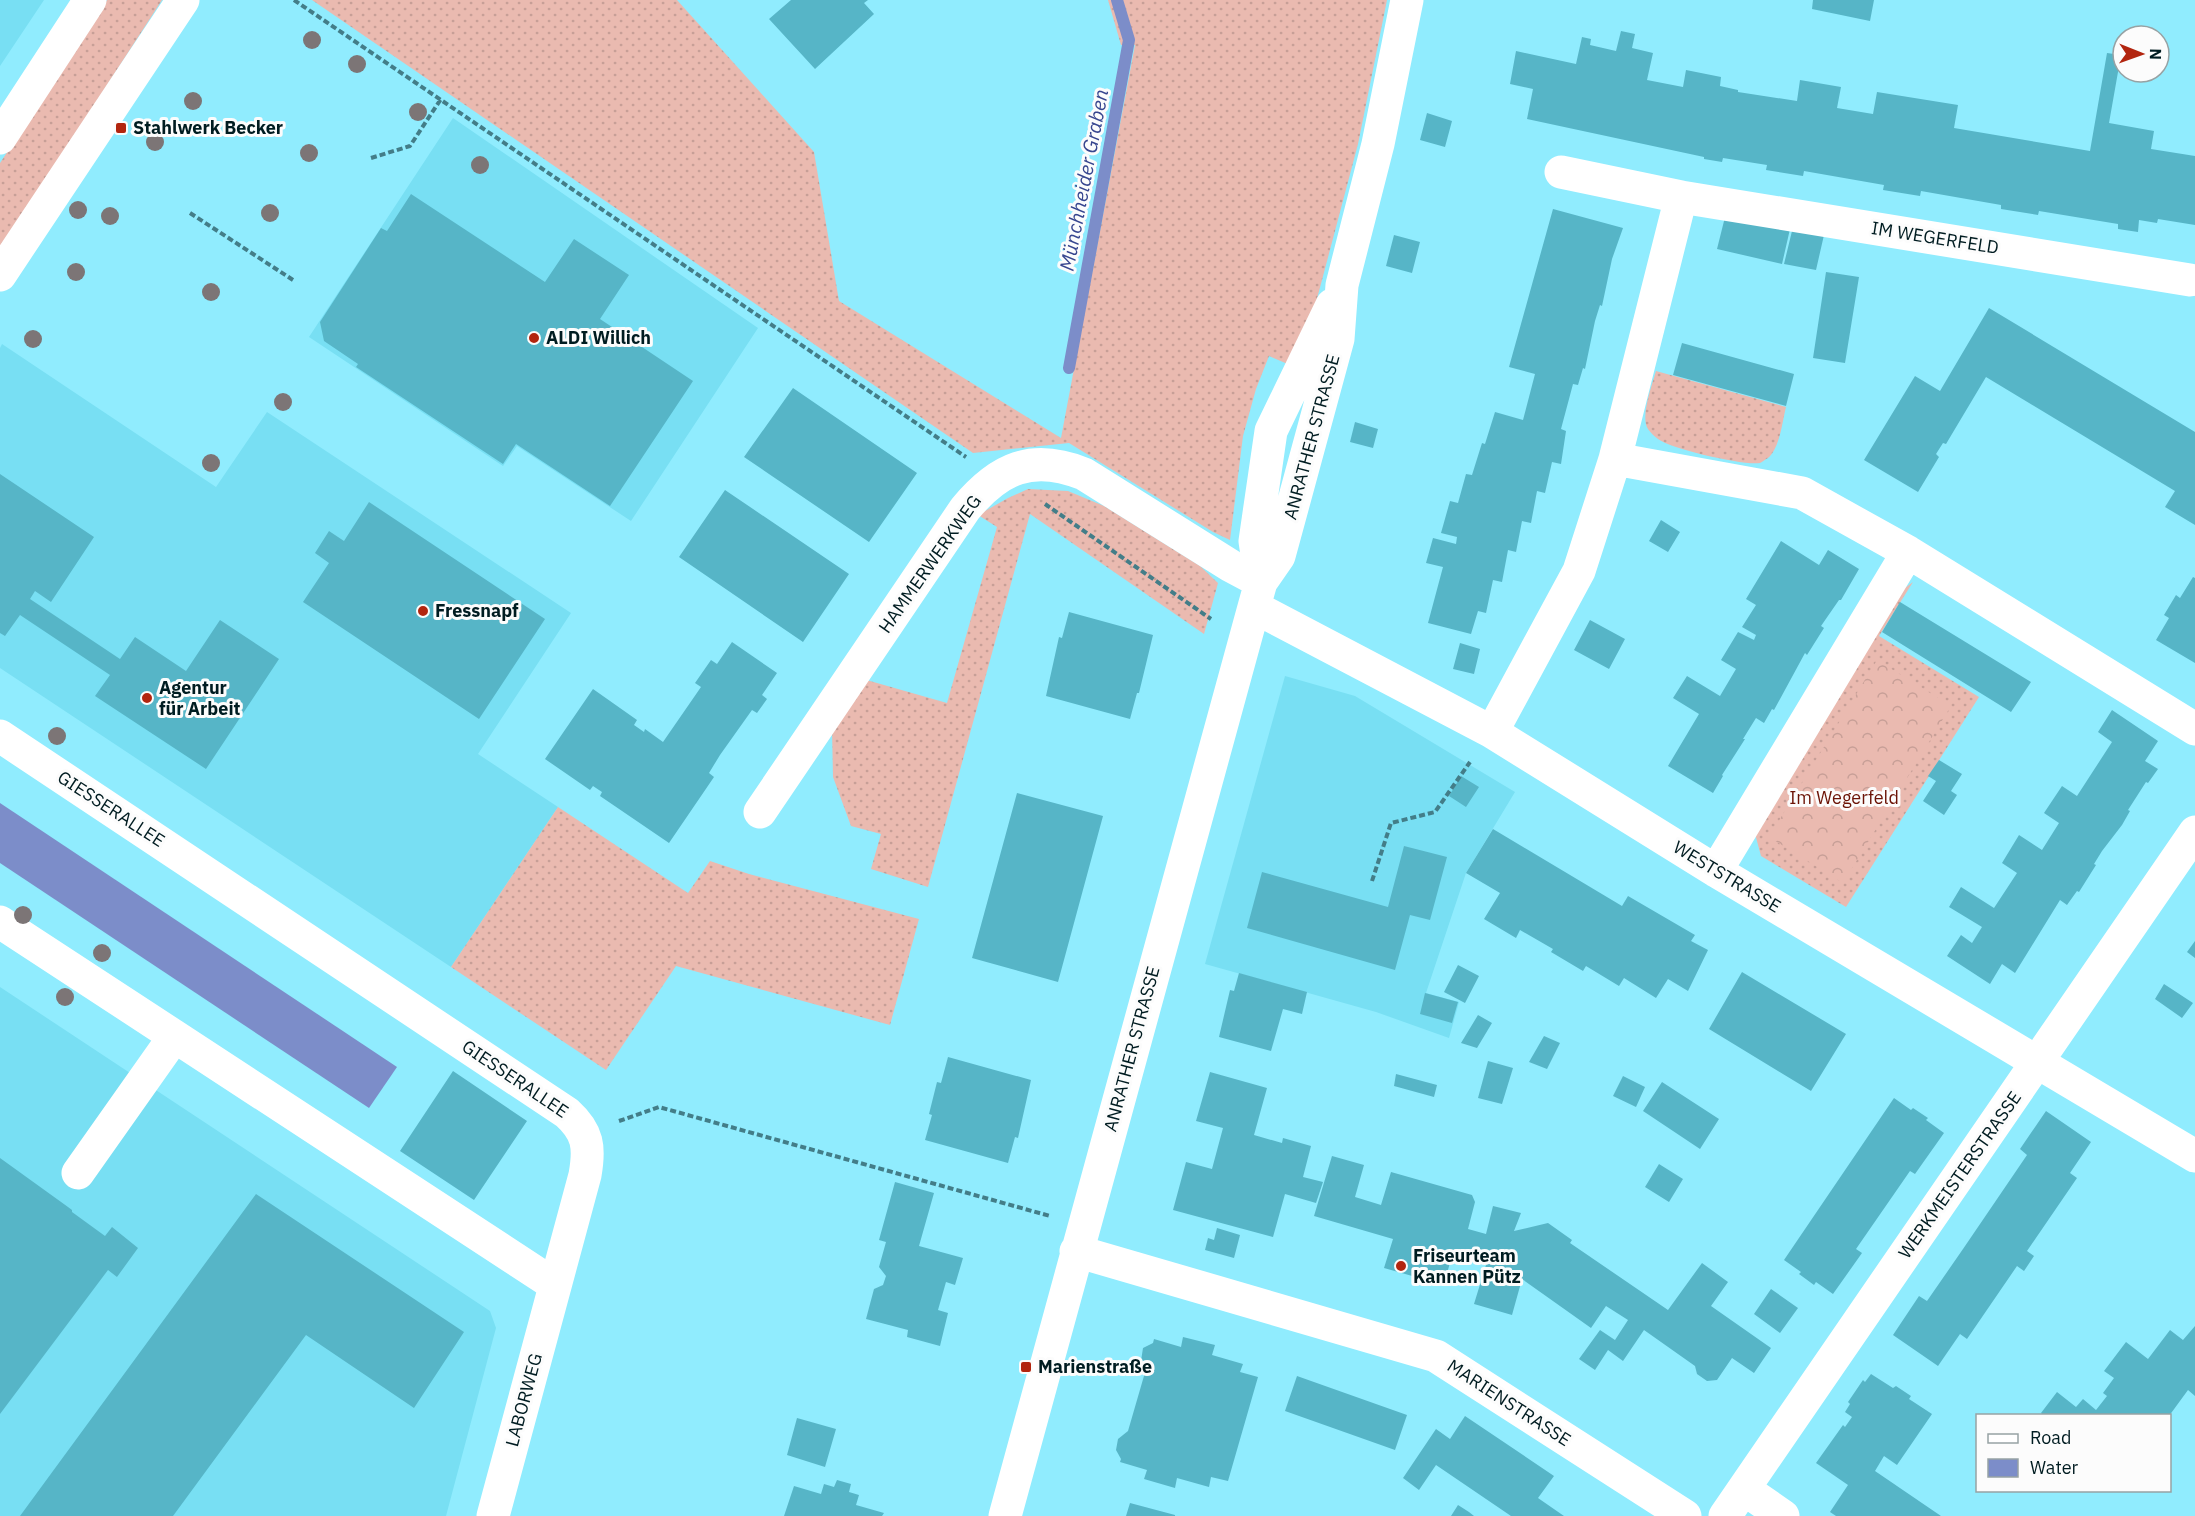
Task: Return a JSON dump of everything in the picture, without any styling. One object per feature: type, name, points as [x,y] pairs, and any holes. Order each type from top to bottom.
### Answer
[{"type":"street","points":[[0,138],[90,0]]},
{"type":"street","points":[[0,275],[183,0]]},
{"type":"street","name":"ANRATHER STRASSE","points":[[1005,1516],[1257,595],[1279,556],[1338,339],[1342,285],[1378,144],[1407,0]]},
{"type":"street","name":"IM WEGERFELD","points":[[1561,172],[1681,197],[2190,280]]},
{"type":"street","points":[[1492,732],[1579,571],[1614,459],[1681,197]]},
{"type":"street","points":[[1614,459],[1802,493],[1908,552],[2195,729]]},
{"type":"street","name":"HAMMERWERKWEG","points":[[760,812],[954,524],[976,496],[996,478],[1013,470],[1033,464],[1050,464],[1067,467],[1101,484],[1231,566],[1257,595]]},
{"type":"street","points":[[1716,871],[1908,552]]},
{"type":"street","name":"WESTSTRASSE","points":[[1257,595],[1492,732],[1716,871],[2195,1156]]},
{"type":"street","name":"GIESSERALLEE","points":[[0,736],[567,1113],[584,1134],[587,1142],[587,1164],[555,1285]]},
{"type":"street","name":"WERKMEISTERSTRASSE","points":[[1725,1516],[2195,832]]},
{"type":"street","points":[[0,922],[555,1285]]},
{"type":"street","points":[[78,1173],[174,1037]]},
{"type":"street","name":"MARIENSTRASSE","points":[[1076,1251],[1436,1356],[1685,1516]]},
{"type":"street","name":"LABORWEG","points":[[493,1516],[555,1285]]},
{"type":"street","points":[[1744,1489],[1784,1516]]},
{"type":"path","points":[[294,0],[996,478],[1046,504],[1245,640]]},
{"type":"path","points":[[371,158],[410,146],[441,99]]},
{"type":"path","points":[[190,213],[293,280]]},
{"type":"path","points":[[1372,881],[1391,823],[1435,812],[1492,732]]},
{"type":"path","points":[[584,1134],[658,1107],[1054,1217]]},
{"type":"shaded area","points":[[0,0],[44,0],[0,66]]},
{"type":"shaded area","points":[[453,118],[758,328],[631,521],[517,446],[503,466],[309,337]]},
{"type":"shaded area","points":[[2,344],[216,487],[267,412],[571,613],[478,754],[558,807],[451,967],[0,668],[0,348]]},
{"type":"shaded area","points":[[1285,676],[1355,696],[1515,792],[1466,873],[1426,993],[1459,1002],[1449,1038],[1376,1012],[1205,964]]},
{"type":"shaded area","points":[[0,987],[490,1311],[496,1328],[446,1516],[0,1516]]},
{"type":"green space","points":[[107,0],[162,0],[0,251],[0,163]]},
{"type":"green space","points":[[312,0],[677,0],[814,152],[839,301],[1061,438],[1135,45],[1121,45],[1108,0],[1387,0],[1358,144],[1311,321],[1290,365],[1269,356],[1256,389],[1243,436],[1230,540],[1213,532],[1069,443],[973,453]]},
{"type":"green space","points":[[1656,371],[1786,407],[1780,434],[1772,453],[1760,463],[1740,462],[1692,452],[1658,439],[1648,429],[1645,417]]},
{"type":"green space","points":[[1028,489],[1068,491],[1104,506],[1200,566],[1218,583],[1204,634],[1030,514],[928,887],[871,869],[881,834],[851,826],[833,777],[832,729],[863,679],[947,703],[997,527],[978,515]]},
{"type":"green space","points":[[1913,582],[1879,636],[1979,697],[1846,907],[1761,856],[1754,830],[1897,594]]},
{"type":"green space","name":"Im Wegerfeld","points":[[1877,660],[1951,706],[1843,883],[1769,837]]},
{"type":"green space","points":[[558,807],[688,893],[710,861],[749,874],[919,919],[890,1025],[676,966],[606,1070],[451,967]]},
{"type":"water","points":[[0,803],[397,1067],[369,1108],[0,863]]},
{"type":"building","points":[[791,0],[868,0],[864,3],[874,14],[815,69],[769,19]]},
{"type":"building","points":[[1813,0],[1874,0],[1870,21],[1812,9]]},
{"type":"building","points":[[1621,31],[1635,34],[1632,48],[1653,53],[1647,80],[1683,87],[1686,70],[1721,77],[1720,86],[1738,90],[1738,92],[1797,101],[1800,80],[1841,87],[1837,108],[1873,114],[1877,92],[1958,105],[1954,128],[2090,151],[2107,53],[2111,54],[2111,84],[2116,84],[2109,123],[2154,131],[2151,149],[2195,156],[2195,225],[2158,219],[2157,223],[2139,220],[2138,232],[2118,229],[2118,224],[2039,211],[2038,215],[2001,209],[2001,205],[1921,191],[1920,196],[1883,190],[1884,185],[1804,171],[1803,176],[1766,170],[1767,165],[1723,158],[1722,162],[1704,159],[1704,157],[1527,119],[1533,89],[1510,84],[1516,51],[1576,64],[1582,37],[1591,39],[1590,45],[1616,51]]},
{"type":"building","points":[[1427,113],[1452,121],[1445,147],[1420,140]]},
{"type":"building","points":[[411,194],[545,282],[574,239],[629,275],[600,319],[693,381],[610,506],[516,444],[503,464],[356,367],[358,364],[324,341],[320,322],[381,228],[387,231]]},
{"type":"building","points":[[1553,209],[1623,228],[1612,259],[1602,306],[1600,305],[1595,321],[1585,369],[1583,368],[1578,385],[1573,384],[1561,429],[1566,431],[1561,464],[1552,462],[1545,493],[1537,491],[1531,523],[1522,521],[1516,552],[1508,550],[1502,582],[1493,580],[1486,613],[1478,611],[1471,634],[1428,623],[1443,567],[1426,563],[1433,538],[1456,544],[1457,537],[1441,533],[1450,501],[1458,503],[1466,474],[1472,475],[1495,412],[1523,420],[1535,374],[1509,367]]},
{"type":"building","points":[[1725,217],[1790,229],[1782,264],[1717,249]]},
{"type":"building","points":[[1792,231],[1824,235],[1816,270],[1784,264]]},
{"type":"building","points":[[1394,235],[1420,242],[1412,273],[1386,266]]},
{"type":"building","points":[[1826,272],[1859,277],[1845,363],[1813,358]]},
{"type":"building","points":[[1989,308],[2195,432],[2195,525],[2165,507],[2175,491],[1986,377],[1946,444],[1943,443],[1936,454],[1939,457],[1918,492],[1864,460],[1915,376],[1940,391]]},
{"type":"building","points":[[1682,343],[1794,374],[1786,406],[1673,375]]},
{"type":"building","points":[[793,388],[917,473],[869,542],[744,457]]},
{"type":"building","points":[[1355,422],[1378,429],[1373,448],[1350,442]]},
{"type":"building","points":[[0,474],[94,537],[51,602],[35,591],[30,599],[120,659],[135,637],[186,671],[220,620],[279,659],[206,769],[95,696],[110,675],[20,615],[5,636],[0,633]]},
{"type":"building","points":[[725,490],[849,574],[803,642],[679,557]]},
{"type":"building","points":[[369,502],[545,619],[479,719],[303,602],[329,563],[315,553],[329,531],[344,541]]},
{"type":"building","points":[[1661,520],[1680,532],[1668,552],[1649,541]]},
{"type":"building","points":[[1781,541],[1819,565],[1828,550],[1859,569],[1841,600],[1821,626],[1824,628],[1807,655],[1805,653],[1774,710],[1772,709],[1764,723],[1756,718],[1713,793],[1668,766],[1699,714],[1673,698],[1687,676],[1720,696],[1736,669],[1721,660],[1738,632],[1754,640],[1756,635],[1742,627],[1756,605],[1746,599]]},
{"type":"building","points":[[2193,577],[2195,578],[2195,663],[2156,640],[2169,618],[2164,615],[2176,595],[2180,598]]},
{"type":"building","points":[[1900,602],[2031,682],[2011,712],[1882,632]]},
{"type":"building","points":[[1069,612],[1153,635],[1139,693],[1137,693],[1130,719],[1046,696],[1059,637],[1062,638]]},
{"type":"building","points":[[1590,620],[1625,639],[1609,669],[1574,650]]},
{"type":"building","points":[[732,642],[777,673],[762,695],[767,699],[757,713],[752,710],[720,755],[709,773],[714,777],[669,843],[600,796],[602,792],[593,786],[590,790],[545,759],[593,689],[637,720],[634,725],[644,732],[645,729],[663,742],[701,687],[695,683],[711,660],[717,664]]},
{"type":"building","points":[[1460,643],[1480,649],[1474,674],[1453,669]]},
{"type":"building","points":[[2112,710],[2158,741],[2145,761],[2158,769],[2148,783],[2146,782],[2128,810],[2130,811],[2122,825],[2102,851],[2079,892],[2077,891],[2067,905],[2060,900],[2015,973],[2002,964],[1990,984],[1947,956],[1961,935],[1972,943],[1982,927],[1949,907],[1961,887],[1994,908],[2017,873],[2002,863],[2019,835],[2042,850],[2059,823],[2044,813],[2062,786],[2077,796],[2112,742],[2098,732]]},
{"type":"building","points":[[1939,760],[1962,774],[1951,791],[1957,795],[1944,815],[1923,801],[1936,781],[1928,776]]},
{"type":"building","points":[[1461,776],[1479,787],[1466,807],[1449,796]]},
{"type":"building","points":[[1017,793],[1103,816],[1058,982],[972,958]]},
{"type":"building","points":[[1493,829],[1622,906],[1628,896],[1695,935],[1691,941],[1708,950],[1688,991],[1668,979],[1656,998],[1624,978],[1619,986],[1586,966],[1583,971],[1551,952],[1553,949],[1520,930],[1516,938],[1484,919],[1500,893],[1466,873]]},
{"type":"building","points":[[1404,846],[1447,857],[1430,920],[1410,915],[1395,970],[1247,928],[1262,872],[1388,907]]},
{"type":"building","points":[[2195,941],[2195,958],[2187,952]]},
{"type":"building","points":[[1458,965],[1479,976],[1465,1003],[1444,992]]},
{"type":"building","points":[[1742,972],[1846,1034],[1811,1091],[1709,1029]]},
{"type":"building","points":[[1239,973],[1307,992],[1302,1014],[1283,1009],[1271,1051],[1219,1037],[1230,990],[1234,991]]},
{"type":"building","points":[[2164,984],[2193,1003],[2182,1018],[2155,999]]},
{"type":"building","points":[[1425,993],[1458,1002],[1452,1023],[1420,1014]]},
{"type":"building","points":[[1478,1015],[1492,1023],[1477,1048],[1461,1043]]},
{"type":"building","points":[[1544,1036],[1560,1043],[1547,1069],[1529,1062]]},
{"type":"building","points":[[948,1057],[1031,1080],[1018,1138],[1015,1137],[1008,1163],[925,1140],[937,1082],[941,1083]]},
{"type":"building","points":[[1488,1061],[1513,1068],[1502,1104],[1478,1098]]},
{"type":"building","points":[[453,1071],[527,1121],[474,1200],[400,1151]]},
{"type":"building","points":[[1210,1072],[1267,1088],[1254,1135],[1282,1143],[1283,1138],[1311,1146],[1303,1177],[1323,1182],[1316,1203],[1285,1194],[1273,1237],[1173,1210],[1186,1162],[1212,1169],[1223,1128],[1196,1121]]},
{"type":"building","points":[[1396,1074],[1437,1085],[1434,1097],[1394,1086]]},
{"type":"building","points":[[1623,1076],[1645,1087],[1636,1107],[1613,1096]]},
{"type":"building","points":[[1662,1082],[1719,1119],[1700,1149],[1643,1111]]},
{"type":"building","points":[[1894,1098],[1928,1118],[1926,1120],[1944,1133],[1915,1174],[1910,1171],[1856,1249],[1862,1253],[1833,1294],[1816,1282],[1814,1285],[1784,1260]]},
{"type":"building","points":[[2046,1111],[2091,1142],[2070,1173],[2077,1178],[2027,1251],[2034,1256],[2024,1271],[2017,1266],[1967,1339],[1960,1334],[1938,1366],[1893,1335],[1919,1296],[1927,1301],[1963,1249],[2027,1155],[2020,1149]]},
{"type":"building","points":[[1332,1156],[1364,1165],[1355,1197],[1381,1205],[1391,1172],[1472,1195],[1475,1202],[1468,1229],[1486,1234],[1493,1206],[1521,1213],[1514,1231],[1548,1223],[1572,1240],[1570,1243],[1668,1310],[1702,1263],[1728,1282],[1711,1306],[1771,1348],[1754,1373],[1732,1358],[1717,1380],[1707,1381],[1697,1374],[1695,1366],[1644,1330],[1623,1361],[1608,1350],[1595,1370],[1579,1359],[1600,1330],[1615,1340],[1628,1320],[1606,1306],[1591,1328],[1522,1279],[1512,1315],[1474,1304],[1486,1265],[1452,1255],[1444,1285],[1384,1268],[1393,1239],[1314,1216]]},
{"type":"building","points":[[0,1158],[105,1236],[112,1227],[138,1248],[117,1277],[108,1270],[0,1414]]},
{"type":"building","points":[[1659,1164],[1683,1179],[1669,1202],[1645,1187]]},
{"type":"building","points":[[895,1182],[934,1193],[919,1246],[963,1258],[955,1285],[946,1282],[938,1310],[948,1313],[940,1346],[907,1337],[908,1330],[866,1319],[874,1289],[883,1285],[886,1276],[879,1267],[886,1242],[879,1240]]},
{"type":"building","points":[[256,1194],[464,1332],[414,1408],[306,1335],[173,1516],[20,1516]]},
{"type":"building","points":[[1217,1228],[1240,1235],[1234,1258],[1205,1250],[1208,1238],[1214,1240]]},
{"type":"building","points":[[1771,1289],[1798,1308],[1780,1333],[1754,1314]]},
{"type":"building","points":[[2195,1326],[2195,1396],[2188,1390],[2170,1414],[2041,1413],[2057,1392],[2076,1407],[2083,1399],[2096,1410],[2107,1396],[2103,1393],[2114,1378],[2104,1371],[2126,1342],[2148,1359],[2170,1330],[2183,1340]]},
{"type":"building","points":[[1183,1337],[1215,1345],[1212,1355],[1243,1364],[1240,1372],[1258,1377],[1228,1481],[1211,1477],[1209,1487],[1177,1478],[1175,1488],[1144,1479],[1147,1470],[1120,1462],[1121,1459],[1116,1450],[1118,1439],[1128,1431],[1146,1369],[1141,1361],[1143,1348],[1153,1343],[1154,1339],[1181,1347]]},
{"type":"building","points":[[1871,1374],[1893,1388],[1896,1386],[1911,1396],[1909,1399],[1932,1414],[1897,1465],[1884,1456],[1875,1471],[1941,1516],[1836,1516],[1830,1512],[1848,1485],[1816,1463],[1843,1425],[1845,1427],[1852,1417],[1845,1412],[1850,1404],[1848,1402],[1863,1380],[1865,1382]]},
{"type":"building","points":[[1297,1376],[1407,1415],[1395,1450],[1285,1411]]},
{"type":"building","points":[[1465,1416],[1554,1476],[1538,1498],[1564,1516],[1511,1516],[1436,1465],[1419,1490],[1403,1478],[1436,1429],[1450,1439]]},
{"type":"building","points":[[797,1418],[836,1429],[825,1467],[787,1455]]},
{"type":"building","points":[[837,1480],[851,1484],[849,1492],[859,1495],[856,1505],[884,1513],[882,1516],[784,1516],[794,1486],[821,1494],[824,1484],[834,1487]]},
{"type":"building","points":[[1130,1503],[1175,1515],[1175,1516],[1126,1516]]},
{"type":"building","points":[[1458,1505],[1469,1512],[1474,1516],[1451,1516]]},
{"type":"waterway","name":"Münchheider Graben","points":[[1069,368],[1129,40],[1117,0]]},
{"type":"place","name":"Stahlwerk Becker","points":[[121,128]]},
{"type":"place","name":"ALDI Willich","points":[[534,338]]},
{"type":"place","name":"Fressnapf","points":[[423,611]]},
{"type":"place","name":"Agentur für Arbeit","points":[[147,698]]},
{"type":"place","name":"Friseurteam Kannen Pütz","points":[[1401,1266]]},
{"type":"place","name":"Marienstraße","points":[[1026,1367]]}]
